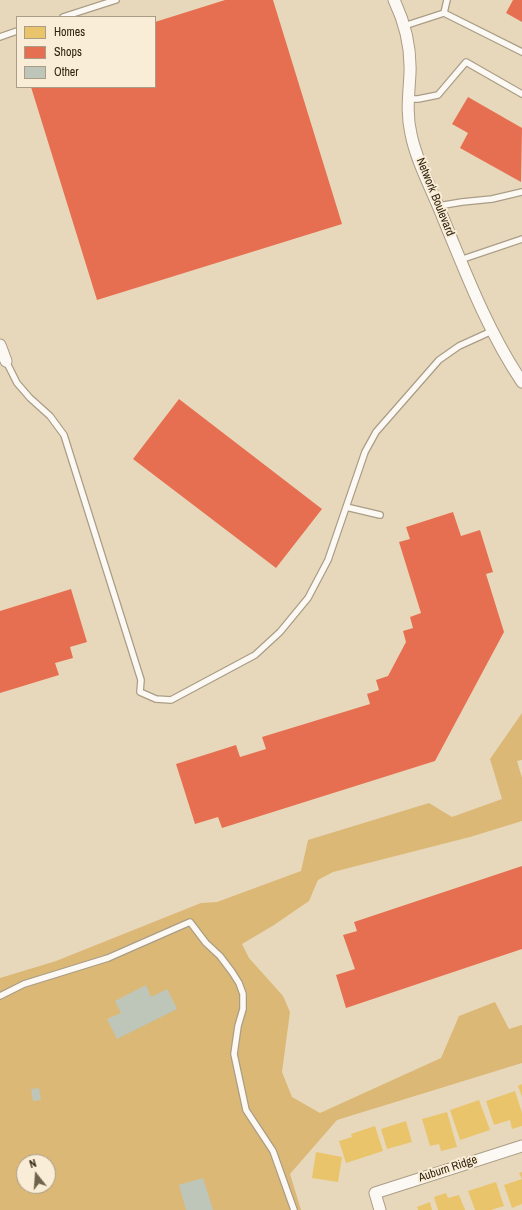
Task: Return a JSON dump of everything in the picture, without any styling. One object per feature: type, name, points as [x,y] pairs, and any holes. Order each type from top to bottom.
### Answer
[{"type":"street","name":"Network Boulevard","points":[[394,0],[404,26],[410,56],[408,118],[414,146],[478,302],[492,332],[511,366],[522,382]]},
{"type":"street","points":[[0,345],[6,361]]},
{"type":"street","name":"Auburn Ridge","points":[[380,1210],[375,1193],[522,1146]]},
{"type":"lane","points":[[66,16],[116,0]]},
{"type":"lane","points":[[444,13],[447,0]]},
{"type":"lane","points":[[404,26],[444,13],[522,52]]},
{"type":"lane","points":[[0,37],[16,31]]},
{"type":"lane","points":[[408,99],[418,100],[438,95],[466,62],[522,94]]},
{"type":"lane","points":[[438,206],[492,199],[522,192]]},
{"type":"lane","points":[[460,260],[522,239]]},
{"type":"lane","points":[[6,361],[17,383],[30,398],[50,416],[64,435],[141,680],[140,692],[156,699],[171,700],[255,655],[280,632],[308,598],[328,560],[366,452],[376,432],[438,360],[459,346],[492,332]]},
{"type":"lane","points":[[346,507],[380,515]]},
{"type":"lane","points":[[0,996],[24,984],[108,958],[190,922],[206,943],[220,956],[232,972],[239,983],[243,994],[243,1009],[238,1026],[234,1054],[246,1110],[273,1151],[294,1210]]},
{"type":"shaded area","points":[[522,713],[522,760],[517,761],[522,778],[522,821],[470,837],[333,872],[318,880],[309,901],[274,925],[242,944],[249,958],[283,996],[290,1012],[282,1072],[292,1097],[320,1113],[441,1058],[459,1016],[495,1002],[509,1029],[522,1025],[522,1063],[337,1120],[290,1174],[301,1210],[0,1210],[0,978],[56,961],[201,903],[217,902],[301,871],[308,840],[429,803],[452,817],[502,799],[490,759]]},
{"type":"building: Homes","points":[[522,1084],[522,1097],[518,1086]]},
{"type":"building: Homes","points":[[515,1091],[522,1113],[522,1126],[512,1129],[510,1120],[494,1125],[486,1101]]},
{"type":"building: Homes","points":[[479,1100],[490,1130],[460,1140],[450,1110]]},
{"type":"building: Homes","points":[[447,1112],[457,1147],[441,1151],[439,1144],[430,1146],[422,1119]]},
{"type":"building: Homes","points":[[406,1121],[412,1142],[387,1149],[381,1129]]},
{"type":"building: Homes","points":[[375,1126],[383,1151],[346,1163],[339,1141],[352,1137],[351,1134]]},
{"type":"building: Homes","points":[[316,1152],[342,1157],[338,1182],[312,1178]]},
{"type":"building: Homes","points":[[522,1172],[522,1179],[519,1173]]},
{"type":"building: Homes","points":[[522,1179],[522,1204],[512,1208],[504,1185]]},
{"type":"building: Homes","points":[[496,1182],[504,1206],[491,1210],[475,1210],[468,1191]]},
{"type":"building: Homes","points":[[446,1193],[448,1198],[459,1195],[465,1210],[438,1210],[434,1197]]},
{"type":"building: Homes","points":[[430,1202],[432,1210],[418,1210],[417,1207]]},
{"type":"building: Shops","points":[[225,0],[273,0],[342,224],[97,300],[31,88],[156,88],[156,22]]},
{"type":"building: Shops","points":[[513,0],[522,0],[522,22],[506,13]]},
{"type":"building: Shops","points":[[468,97],[522,128],[521,182],[460,148],[468,133],[452,124]]},
{"type":"building: Shops","points":[[179,399],[322,509],[276,568],[133,459]]},
{"type":"building: Shops","points":[[453,512],[461,536],[480,530],[493,572],[486,574],[504,632],[435,761],[222,828],[218,817],[195,824],[176,764],[236,745],[240,757],[266,749],[262,737],[370,704],[367,694],[379,690],[376,680],[388,676],[406,642],[403,631],[413,628],[410,617],[421,613],[399,542],[410,539],[406,527]]},
{"type":"building: Shops","points":[[71,589],[87,642],[70,647],[73,658],[55,663],[59,675],[0,693],[0,611]]},
{"type":"building: Shops","points":[[522,866],[522,949],[346,1008],[336,975],[355,969],[343,935],[357,931],[354,922]]},
{"type":"building: Other","points":[[146,985],[151,997],[167,989],[177,1009],[117,1039],[107,1019],[121,1013],[115,1001]]},
{"type":"building: Other","points":[[39,1088],[41,1100],[33,1101],[31,1089]]},
{"type":"building: Other","points":[[203,1178],[213,1210],[186,1210],[179,1185]]}]
